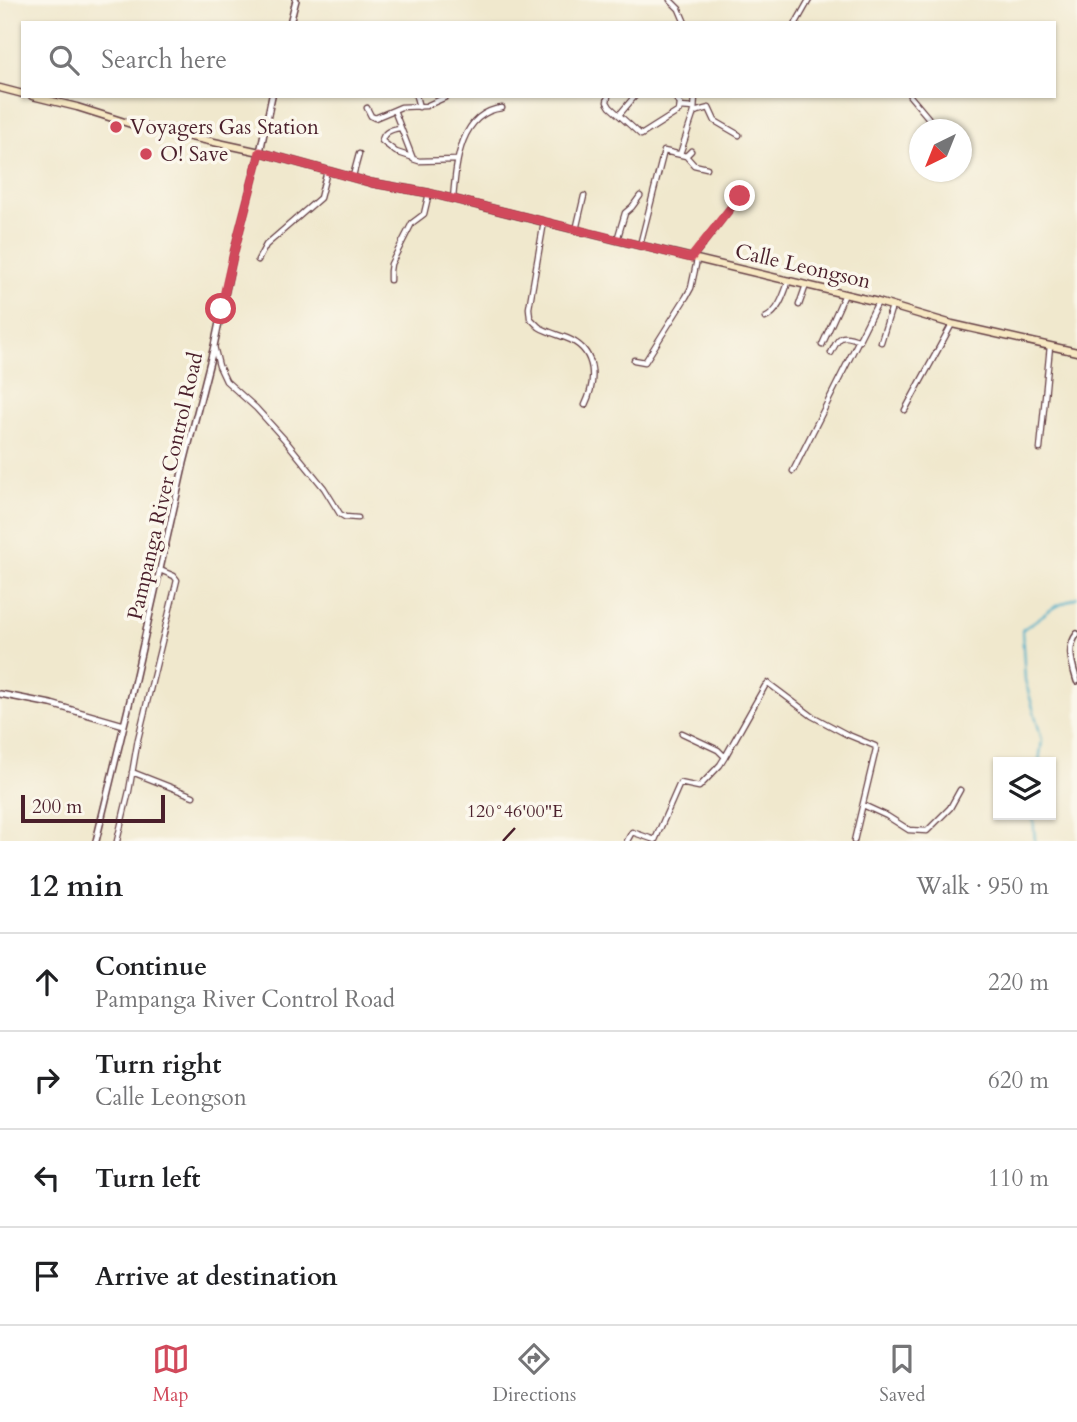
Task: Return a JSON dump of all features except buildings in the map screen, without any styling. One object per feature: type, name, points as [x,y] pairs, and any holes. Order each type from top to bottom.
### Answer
[{"type":"main road","points":[[0,88],[21,93]]},
{"type":"main road","name":"Calle Leongson","points":[[40,98],[131,124],[260,152],[372,183],[429,193],[576,231],[878,302],[952,324],[1076,351]]},
{"type":"street","points":[[291,21],[296,0]]},
{"type":"street","points":[[670,0],[680,9],[684,21]]},
{"type":"street","points":[[797,21],[809,0]]},
{"type":"street","name":"Pampanga River Control Road","points":[[96,841],[272,98]]},
{"type":"street","points":[[417,98],[419,107]]},
{"type":"street","points":[[367,108],[375,118],[401,107],[426,106],[444,98]]},
{"type":"street","points":[[608,98],[610,107],[641,135],[678,113],[680,107],[675,98]]},
{"type":"street","points":[[619,115],[633,98]]},
{"type":"street","points":[[683,155],[695,98]]},
{"type":"street","points":[[912,98],[929,119]]},
{"type":"street","points":[[680,107],[694,110],[709,108],[715,121],[739,135]]},
{"type":"street","points":[[453,199],[456,160],[463,141],[475,122],[486,112],[502,108]]},
{"type":"street","points":[[394,110],[412,157]]},
{"type":"street","points":[[400,128],[384,134],[382,141],[396,152],[419,161],[456,160]]},
{"type":"street","points":[[640,246],[664,151],[683,155],[694,164],[707,168]]},
{"type":"street","points":[[683,155],[691,151]]},
{"type":"street","points":[[353,176],[359,155]]},
{"type":"street","points":[[258,260],[266,245],[320,198],[327,171]]},
{"type":"street","points":[[390,280],[391,264],[412,223],[424,214],[429,193]]},
{"type":"street","points":[[576,231],[584,196]]},
{"type":"street","points":[[617,240],[624,214],[639,196]]},
{"type":"street","points":[[634,360],[645,362],[691,288],[694,259],[740,196]]},
{"type":"street","points":[[544,222],[530,318],[539,327],[573,341],[590,359],[593,386],[585,405]]},
{"type":"street","points":[[765,318],[774,313],[789,281]]},
{"type":"street","points":[[799,305],[806,284]]},
{"type":"street","points":[[822,345],[845,294]]},
{"type":"street","points":[[793,471],[878,302]]},
{"type":"street","points":[[881,342],[892,306]]},
{"type":"street","points":[[905,410],[952,324]]},
{"type":"street","points":[[831,353],[836,342],[842,337],[860,341]]},
{"type":"street","points":[[214,345],[226,381],[256,408],[285,440],[324,488],[340,514],[358,518]]},
{"type":"street","points":[[1040,449],[1050,345]]},
{"type":"street","points":[[1076,351],[1077,360]]},
{"type":"street","points":[[117,841],[138,738],[177,580],[160,570]]},
{"type":"street","points":[[1077,634],[1070,647],[1077,681]]},
{"type":"street","points":[[627,841],[632,832],[655,840],[680,783],[699,787],[713,773],[768,683],[812,716],[876,747],[854,841]]},
{"type":"street","points":[[0,694],[51,704],[124,725]]},
{"type":"street","points":[[682,733],[718,750],[724,757]]},
{"type":"street","points":[[132,772],[193,796]]},
{"type":"street","points":[[863,805],[909,830],[927,831],[950,808],[960,790]]},
{"type":"waterway","points":[[1040,757],[1042,740],[1025,680],[1022,630],[1053,608],[1077,597]]},
{"type":"waterway","points":[[1033,820],[1035,841]]},
{"type":"place","name":"Voyagers Gas Station","points":[[116,127]]},
{"type":"place","name":"O! Save","points":[[146,154]]},
{"type":"route","points":[[221,309],[260,152],[372,183],[429,193],[691,258],[740,196]]}]
